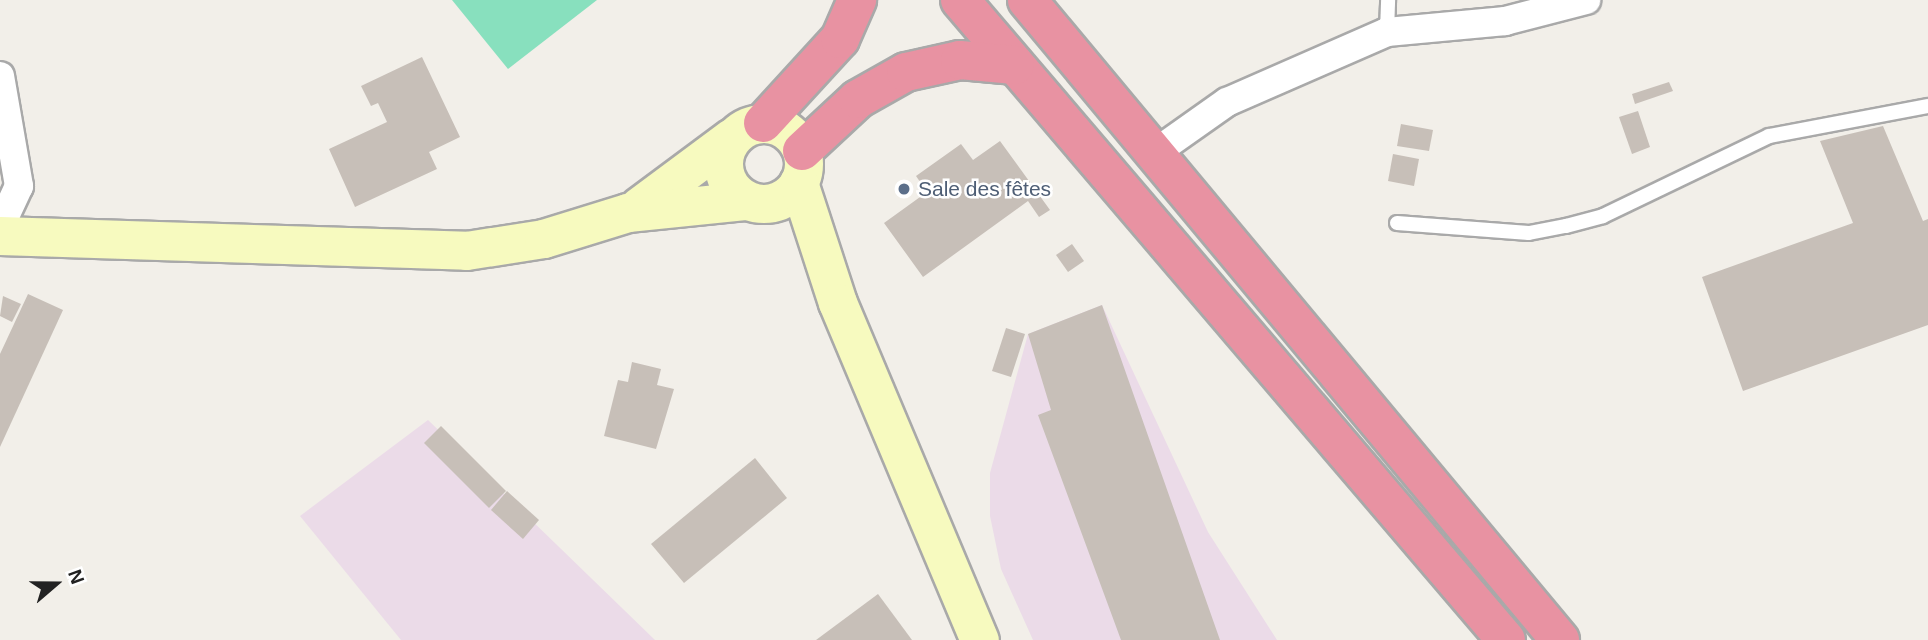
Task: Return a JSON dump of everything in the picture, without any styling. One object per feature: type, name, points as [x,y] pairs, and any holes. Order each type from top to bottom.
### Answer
[{"type":"highway","points":[[748,131],[821,62],[840,38],[857,0]]},
{"type":"highway","points":[[960,0],[1506,640]]},
{"type":"highway","points":[[1027,0],[1560,640]]},
{"type":"highway","points":[[801,167],[858,99],[881,84],[932,64],[974,60],[1015,65]]},
{"type":"highway","points":[[821,62],[858,99]]},
{"type":"main road","points":[[748,131],[723,161],[724,174],[737,195],[754,203],[838,303]]},
{"type":"main road","points":[[628,214],[748,131],[788,131],[801,167],[838,303],[980,640]]},
{"type":"main road","points":[[0,236],[467,251],[544,239],[628,214],[783,200],[801,167]]},
{"type":"street","points":[[1156,152],[1227,102],[1387,32],[1515,9],[1586,0]]},
{"type":"street","points":[[0,76],[19,186],[0,227]]},
{"type":"lane","points":[[1387,32],[1388,0]]},
{"type":"lane","points":[[1397,223],[1529,233],[1566,226],[1603,216],[1769,136],[1928,106]]},
{"type":"shaded area","points":[[1102,305],[1208,532],[1277,640],[1033,640],[1001,569],[990,516],[990,473],[1028,334]]},
{"type":"shaded area","points":[[428,420],[655,640],[401,640],[300,516]]},
{"type":"green space","points":[[452,0],[597,0],[508,69]]},
{"type":"building","points":[[422,57],[460,137],[429,152],[437,169],[355,207],[329,149],[387,122],[378,103],[371,106],[361,86]]},
{"type":"building","points":[[1669,82],[1673,91],[1635,104],[1632,94]]},
{"type":"building","points":[[1638,111],[1650,147],[1632,154],[1619,117]]},
{"type":"building","points":[[1401,124],[1433,130],[1429,151],[1397,146]]},
{"type":"building","points":[[1883,126],[1923,221],[1928,219],[1928,325],[1743,391],[1702,277],[1853,223],[1820,141]]},
{"type":"building","points":[[1000,141],[1050,210],[1039,217],[1028,201],[923,277],[884,223],[927,192],[916,176],[961,144],[973,160]]},
{"type":"building","points":[[1393,154],[1419,159],[1414,186],[1388,181]]},
{"type":"building","points":[[1072,244],[1084,261],[1068,272],[1056,255]]},
{"type":"building","points":[[28,294],[63,310],[0,447],[0,354]]},
{"type":"building","points":[[3,296],[21,304],[12,322],[0,316]]},
{"type":"building","points":[[1102,305],[1220,640],[1121,640],[1038,415],[1051,410],[1028,334]]},
{"type":"building","points":[[1006,328],[1025,334],[1011,377],[992,371]]},
{"type":"building","points":[[632,362],[661,369],[657,385],[674,389],[656,449],[604,436],[618,380],[628,382]]},
{"type":"building","points":[[441,426],[506,491],[489,508],[424,443]]},
{"type":"building","points":[[755,458],[787,498],[684,583],[651,544]]},
{"type":"building","points":[[507,491],[539,520],[523,539],[491,510]]},
{"type":"building","points":[[878,594],[912,640],[816,640]]},
{"type":"place","name":"Sale des fêtes","points":[[904,189]]}]
